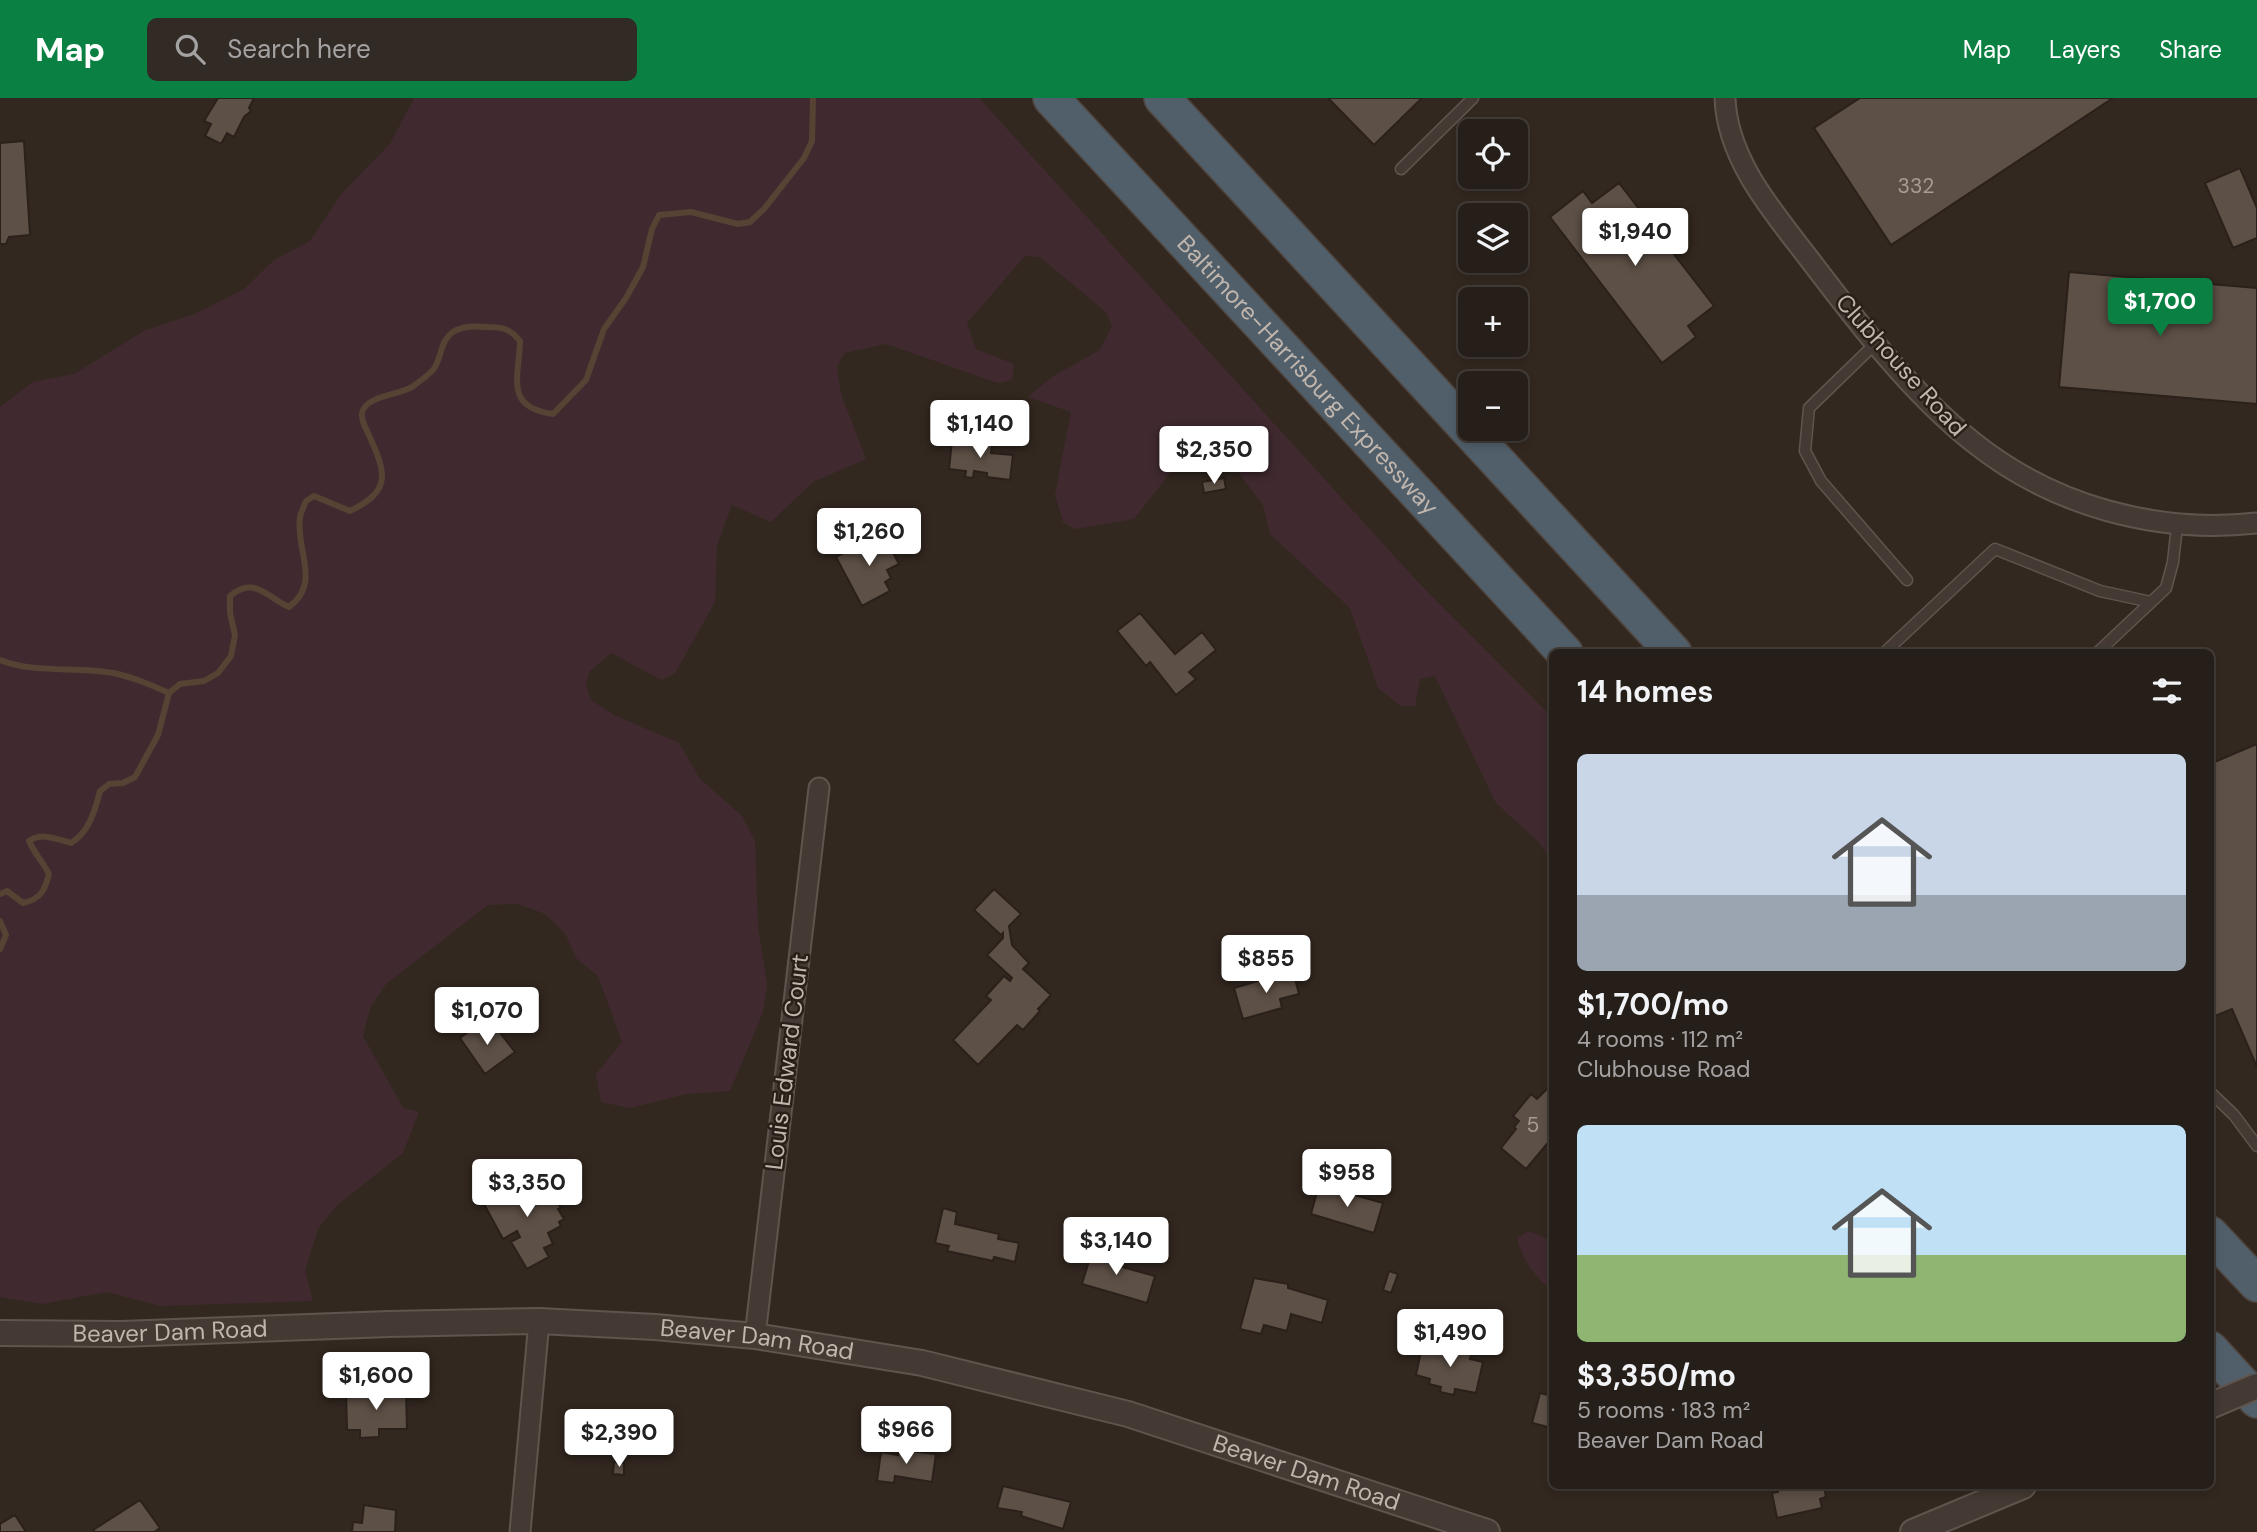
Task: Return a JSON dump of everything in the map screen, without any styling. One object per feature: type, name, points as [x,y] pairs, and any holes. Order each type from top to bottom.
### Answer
[{"type":"highway","name":"Baltimore-Harrisburg Expressway","points":[[1052,98],[1561,649]]},
{"type":"highway","points":[[1162,98],[1670,649]]},
{"type":"highway","points":[[2214,1238],[2257,1284]]},
{"type":"highway","points":[[2214,1353],[2257,1400]]},
{"type":"street","name":"Clubhouse Road","points":[[1725,98],[1733,145],[1784,227],[1876,343],[1945,417],[1999,461],[2067,498],[2122,514],[2177,526],[2222,527],[2257,523]]},
{"type":"street","name":"Louis Edward Court","points":[[755,1336],[819,788]]},
{"type":"street","name":"Beaver Dam Road","points":[[0,1332],[121,1334],[539,1321],[655,1326],[755,1336],[922,1363],[1128,1414],[1487,1532]]},
{"type":"street","points":[[520,1532],[539,1321]]},
{"type":"street","points":[[2214,1404],[2257,1386]]},
{"type":"street","points":[[1913,1532],[2016,1489]]},
{"type":"lane","points":[[1401,169],[1473,98]]},
{"type":"lane","points":[[1876,343],[1809,408],[1805,451],[1821,481],[1907,580]]},
{"type":"lane","points":[[2101,649],[2166,588],[2177,526]]},
{"type":"lane","points":[[1888,649],[1995,549],[2100,591],[2151,602]]},
{"type":"lane","points":[[2214,1096],[2234,1115],[2257,1146]]},
{"type":"shaded area","points":[[414,98],[979,98],[1415,579],[1549,714],[1549,856],[1539,842],[1496,803],[1435,676],[1420,679],[1415,706],[1401,706],[1378,688],[1350,608],[1270,534],[1263,505],[1237,471],[1225,462],[1195,459],[1170,473],[1134,519],[1075,529],[1063,522],[1055,495],[1071,412],[1028,397],[1052,377],[1100,350],[1112,326],[1106,312],[1040,257],[1025,256],[967,323],[976,349],[1014,364],[1012,380],[998,383],[886,344],[844,353],[837,367],[841,394],[866,459],[813,482],[771,522],[732,505],[717,545],[715,602],[675,673],[662,680],[611,653],[589,672],[586,686],[591,700],[614,715],[679,743],[700,779],[742,816],[755,841],[758,927],[767,984],[763,1012],[730,1091],[686,1094],[630,1108],[601,1102],[596,1074],[622,1042],[598,976],[576,958],[565,933],[545,914],[518,904],[488,905],[386,984],[370,1008],[363,1036],[403,1108],[419,1112],[403,1153],[336,1206],[318,1229],[305,1270],[313,1301],[160,1306],[107,1292],[42,1304],[0,1297],[0,407],[33,382],[74,374],[144,331],[195,314],[244,289],[274,260],[310,241],[342,193],[390,144]]},
{"type":"shaded area","points":[[1529,1231],[1549,1240],[1549,1288],[1526,1260],[1517,1238]]},
{"type":"building","points":[[218,98],[254,98],[249,108],[251,111],[244,117],[234,137],[227,133],[221,144],[205,136],[211,124],[204,121]]},
{"type":"building","points":[[1328,98],[1422,98],[1374,145]]},
{"type":"building","points":[[1860,98],[2113,98],[1891,245],[1814,128]]},
{"type":"building","points":[[24,141],[30,235],[9,237],[6,244],[0,244],[0,143]]},
{"type":"building","points":[[2240,168],[2257,208],[2257,238],[2233,248],[2205,183]]},
{"type":"building","points":[[1619,183],[1714,306],[1688,326],[1696,337],[1662,363],[1550,217],[1583,191],[1592,203]]},
{"type":"building","points":[[2069,272],[2257,288],[2257,404],[2059,387]]},
{"type":"building","points":[[952,441],[992,445],[991,453],[1013,455],[1010,480],[987,477],[987,473],[974,471],[973,478],[965,477],[966,471],[949,469]]},
{"type":"building","points":[[1224,478],[1226,489],[1204,493],[1202,482]]},
{"type":"building","points":[[882,532],[899,564],[887,570],[891,578],[885,582],[890,591],[862,606],[836,557]]},
{"type":"building","points":[[1140,613],[1175,654],[1202,632],[1216,650],[1189,672],[1196,679],[1176,695],[1150,662],[1146,666],[1117,631]]},
{"type":"building","points":[[2257,744],[2257,1067],[2232,1009],[2214,1016],[2214,762]]},
{"type":"building","points":[[994,889],[1021,914],[1009,926],[1012,945],[1029,963],[1023,969],[1051,995],[1023,1030],[1017,1025],[978,1065],[953,1040],[991,1000],[986,996],[1004,976],[1010,981],[1012,978],[987,955],[1003,938],[1003,933],[1001,935],[974,910]]},
{"type":"building","points":[[1293,971],[1299,994],[1280,999],[1282,1008],[1243,1019],[1234,988]]},
{"type":"building","points":[[480,1023],[489,1035],[497,1029],[515,1052],[485,1074],[460,1038]]},
{"type":"building","points":[[1549,1087],[1549,1142],[1526,1169],[1501,1148],[1519,1121],[1513,1116],[1531,1094],[1537,1099]]},
{"type":"building","points":[[540,1175],[561,1208],[558,1209],[564,1219],[559,1222],[561,1226],[548,1233],[553,1244],[544,1248],[549,1257],[527,1269],[511,1242],[520,1237],[517,1231],[503,1239],[484,1204],[514,1185],[520,1196],[525,1193],[520,1185]]},
{"type":"building","points":[[1319,1185],[1383,1203],[1374,1233],[1311,1214]]},
{"type":"building","points":[[943,1208],[957,1212],[955,1224],[999,1234],[998,1239],[1019,1243],[1015,1262],[994,1257],[993,1261],[947,1251],[949,1246],[935,1243]]},
{"type":"building","points":[[1090,1247],[1114,1254],[1111,1264],[1155,1276],[1147,1303],[1082,1284]]},
{"type":"building","points":[[1389,1271],[1398,1274],[1391,1293],[1383,1290]]},
{"type":"building","points":[[1254,1278],[1288,1284],[1288,1288],[1328,1300],[1322,1323],[1291,1314],[1287,1331],[1264,1325],[1261,1334],[1240,1329]]},
{"type":"building","points":[[1457,1343],[1473,1346],[1470,1359],[1483,1362],[1476,1393],[1455,1389],[1454,1395],[1440,1392],[1441,1387],[1429,1384],[1430,1379],[1416,1375],[1422,1346],[1454,1354]]},
{"type":"building","points":[[406,1391],[407,1429],[379,1429],[379,1437],[360,1438],[360,1430],[347,1430],[346,1393]]},
{"type":"building","points":[[1540,1393],[1549,1395],[1549,1427],[1532,1423]]},
{"type":"building","points":[[638,1421],[640,1433],[650,1433],[649,1429],[666,1428],[667,1448],[650,1449],[649,1444],[616,1449],[613,1423]]},
{"type":"building","points":[[899,1450],[936,1454],[932,1482],[895,1476],[894,1483],[877,1481],[881,1452],[898,1455]]},
{"type":"building","points":[[614,1462],[624,1463],[624,1475],[613,1474]]},
{"type":"building","points":[[1003,1486],[1071,1502],[1063,1529],[1021,1516],[1022,1512],[997,1508]]},
{"type":"building","points":[[1777,1489],[1825,1489],[1826,1497],[1820,1499],[1822,1508],[1777,1518],[1772,1493],[1778,1492]]},
{"type":"building","points":[[140,1500],[160,1528],[154,1532],[93,1530]]},
{"type":"building","points":[[364,1505],[396,1510],[395,1532],[352,1532],[353,1522],[362,1523]]},
{"type":"building","points":[[15,1515],[26,1532],[0,1532],[0,1524]]},
{"type":"waterway","points":[[0,894],[7,891],[23,903],[38,896],[44,889],[49,874],[29,841],[44,837],[71,843],[77,838],[90,820],[100,791],[109,784],[123,783],[135,777],[158,735],[169,693],[180,684],[204,681],[218,673],[231,656],[235,635],[230,613],[230,596],[239,590],[254,588],[289,607],[299,598],[306,576],[299,529],[306,501],[314,496],[350,511],[364,503],[380,487],[382,478],[379,458],[363,421],[364,407],[376,399],[412,387],[433,370],[445,341],[453,332],[458,329],[482,327],[506,330],[520,341],[517,379],[521,398],[527,405],[553,414],[586,380],[604,329],[626,298],[643,267],[652,229],[659,215],[691,212],[738,224],[750,222],[764,209],[804,158],[812,141],[813,98]]},
{"type":"waterway","points":[[0,660],[28,667],[113,673],[169,693]]},
{"type":"waterway","points":[[0,921],[6,935],[0,949]]}]
